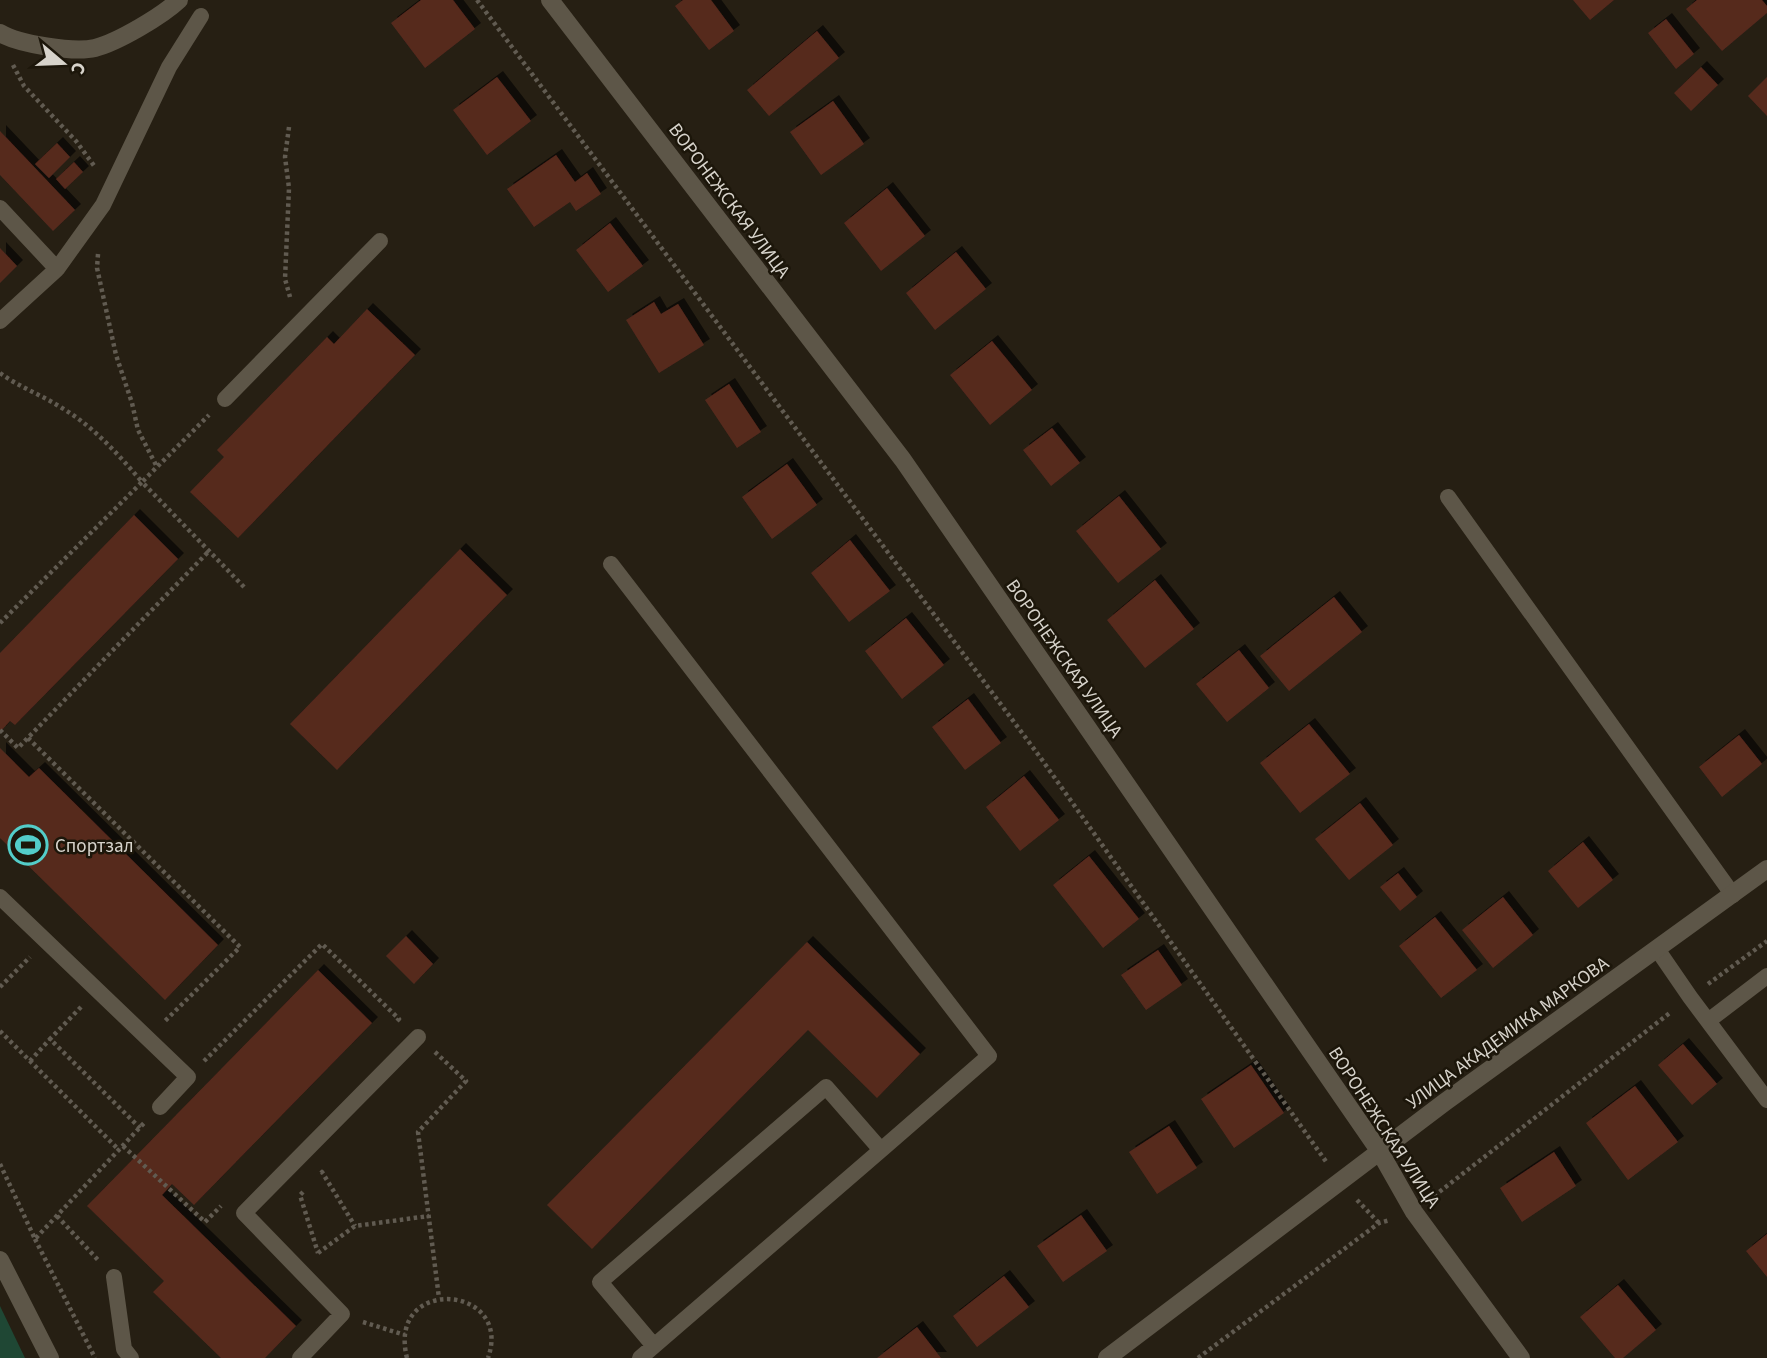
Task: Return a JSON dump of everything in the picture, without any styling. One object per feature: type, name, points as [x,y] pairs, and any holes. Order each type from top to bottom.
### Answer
[{"type":"street","name":"ВОРОНЕЖСКАЯ УЛИЦА","points":[[550,0],[903,460],[1380,1152],[1414,1212],[1521,1358]]},
{"type":"street","points":[[0,33],[56,48],[94,48],[133,31],[174,5]]},
{"type":"street","name":"УЛИЦА АКАДЕМИКА МАРКОВА","points":[[1107,1358],[1340,1181],[1767,869]]},
{"type":"street","points":[[0,1260],[50,1358]]},
{"type":"lane","points":[[0,321],[57,269],[103,205],[169,67],[201,16]]},
{"type":"lane","points":[[0,208],[57,269]]},
{"type":"lane","points":[[225,398],[380,242]]},
{"type":"lane","points":[[1448,497],[1733,895]]},
{"type":"lane","points":[[611,564],[989,1056],[640,1358]]},
{"type":"lane","points":[[0,897],[188,1077],[160,1107]]},
{"type":"lane","points":[[1657,949],[1690,998],[1767,1100]]},
{"type":"lane","points":[[1707,1021],[1767,976]]},
{"type":"lane","points":[[300,1358],[342,1314],[244,1213],[418,1037]]},
{"type":"lane","points":[[654,1346],[600,1282],[826,1087],[881,1150]]},
{"type":"lane","points":[[114,1277],[124,1349],[131,1358]]},
{"type":"path","points":[[477,0],[1040,757],[1340,1181]]},
{"type":"path","points":[[289,127],[285,157],[289,188],[285,279],[299,324]]},
{"type":"path","points":[[0,373],[89,426],[244,587]]},
{"type":"path","points":[[0,623],[225,398]]},
{"type":"path","points":[[0,730],[18,748],[209,551]]},
{"type":"path","points":[[28,738],[240,947],[147,1039]]},
{"type":"path","points":[[1433,1197],[1767,941]]},
{"type":"path","points":[[0,987],[46,942]]},
{"type":"path","points":[[188,1077],[322,944],[466,1081],[418,1132],[439,1298]]},
{"type":"path","points":[[30,1061],[97,991]]},
{"type":"path","points":[[390,1029],[399,1019]]},
{"type":"path","points":[[0,1031],[121,1148],[205,1222],[224,1203]]},
{"type":"path","points":[[50,1039],[140,1128]]},
{"type":"path","points":[[35,1239],[160,1107]]},
{"type":"path","points":[[0,1164],[95,1358]]},
{"type":"path","points":[[315,1180],[322,1172],[355,1226]]},
{"type":"path","points":[[1428,1186],[1441,1208]]},
{"type":"path","points":[[300,1195],[307,1187]]},
{"type":"path","points":[[1198,1358],[1379,1223],[1414,1212]]},
{"type":"path","points":[[57,1216],[114,1277]]},
{"type":"path","points":[[318,1253],[355,1226],[429,1216]]},
{"type":"path","points":[[407,1358],[404,1342],[406,1327],[414,1314],[425,1304],[439,1298],[454,1298],[469,1303],[481,1312],[489,1325],[492,1340],[488,1358]]},
{"type":"green space","points":[[0,1306],[25,1358],[0,1358]]},
{"type":"building","points":[[421,0],[453,0],[475,29],[425,68],[391,23]]},
{"type":"building","points":[[683,0],[711,0],[734,31],[709,50],[675,6]]},
{"type":"building","points":[[1573,0],[1614,0],[1590,20]]},
{"type":"building","points":[[1697,0],[1762,0],[1767,6],[1767,13],[1722,51],[1686,9]]},
{"type":"building","points":[[1666,19],[1694,54],[1676,69],[1648,33]]},
{"type":"building","points":[[817,31],[839,58],[769,116],[747,90]]},
{"type":"building","points":[[1701,67],[1718,85],[1691,111],[1674,93]]},
{"type":"building","points":[[497,77],[531,121],[487,155],[453,110]]},
{"type":"building","points":[[1767,77],[1767,116],[1748,96]]},
{"type":"building","points":[[833,101],[864,144],[821,175],[790,132]]},
{"type":"building","points":[[0,131],[75,210],[53,231],[0,175]]},
{"type":"building","points":[[57,143],[70,157],[49,178],[35,164]]},
{"type":"building","points":[[556,155],[575,182],[587,173],[601,194],[576,211],[570,202],[534,227],[507,189]]},
{"type":"building","points":[[74,162],[83,172],[65,189],[56,179]]},
{"type":"building","points":[[887,188],[925,236],[881,271],[844,223]]},
{"type":"building","points":[[610,223],[643,266],[608,292],[576,250]]},
{"type":"building","points":[[0,248],[17,266],[0,283]]},
{"type":"building","points":[[956,252],[986,289],[935,330],[906,293]]},
{"type":"building","points":[[654,302],[661,314],[678,304],[704,345],[659,373],[626,320]]},
{"type":"building","points":[[367,309],[415,355],[238,538],[190,492],[224,457],[217,450],[327,337],[334,344]]},
{"type":"building","points":[[992,341],[1032,390],[990,425],[950,375]]},
{"type":"building","points":[[729,384],[761,432],[737,448],[705,400]]},
{"type":"building","points":[[1052,428],[1080,463],[1051,486],[1023,450]]},
{"type":"building","points":[[787,464],[817,505],[772,539],[742,497]]},
{"type":"building","points":[[1119,496],[1161,549],[1118,583],[1076,531]]},
{"type":"building","points":[[134,515],[178,559],[15,725],[10,721],[0,732],[0,653]]},
{"type":"building","points":[[850,540],[890,591],[849,622],[811,573]]},
{"type":"building","points":[[460,549],[507,595],[337,770],[290,724]]},
{"type":"building","points":[[1155,580],[1194,629],[1145,668],[1107,620]]},
{"type":"building","points":[[1334,597],[1362,632],[1289,691],[1260,656]]},
{"type":"building","points":[[906,618],[944,665],[902,699],[865,651]]},
{"type":"building","points":[[1239,650],[1269,688],[1227,722],[1196,684]]},
{"type":"building","points":[[968,699],[1001,743],[965,770],[932,727]]},
{"type":"building","points":[[1309,724],[1350,774],[1300,813],[1260,763]]},
{"type":"building","points":[[1739,735],[1762,764],[1722,797],[1699,767]]},
{"type":"building","points":[[0,748],[29,777],[39,768],[218,945],[165,1000],[0,838]]},
{"type":"building","points":[[1024,776],[1059,820],[1020,851],[986,807]]},
{"type":"building","points":[[1360,803],[1393,845],[1349,880],[1315,839]]},
{"type":"building","points":[[1583,842],[1613,880],[1578,908],[1548,871]]},
{"type":"building","points":[[1089,856],[1139,919],[1103,948],[1053,885]]},
{"type":"building","points":[[1398,873],[1417,897],[1400,911],[1380,887]]},
{"type":"building","points":[[1503,897],[1533,935],[1493,968],[1462,930]]},
{"type":"building","points":[[1435,917],[1477,970],[1441,998],[1399,946]]},
{"type":"building","points":[[406,936],[433,964],[414,984],[386,956]]},
{"type":"building","points":[[807,942],[920,1054],[877,1098],[808,1030],[592,1249],[547,1205]]},
{"type":"building","points":[[1158,950],[1182,985],[1146,1010],[1121,975]]},
{"type":"building","points":[[318,970],[372,1023],[194,1205],[172,1184],[162,1195],[296,1326],[265,1358],[221,1358],[153,1292],[164,1281],[87,1206]]},
{"type":"building","points":[[1683,1044],[1717,1084],[1692,1105],[1658,1065]]},
{"type":"building","points":[[1251,1065],[1284,1113],[1234,1148],[1201,1099]]},
{"type":"building","points":[[1635,1086],[1678,1142],[1628,1180],[1586,1123]]},
{"type":"building","points":[[1169,1126],[1197,1168],[1157,1194],[1129,1152]]},
{"type":"building","points":[[1554,1152],[1576,1186],[1522,1222],[1500,1188]]},
{"type":"building","points":[[1081,1215],[1107,1251],[1063,1282],[1037,1246]]},
{"type":"building","points":[[1767,1234],[1767,1277],[1746,1251]]},
{"type":"building","points":[[1004,1276],[1029,1307],[977,1347],[953,1316]]},
{"type":"building","points":[[1618,1285],[1656,1330],[1623,1358],[1615,1358],[1580,1317]]},
{"type":"building","points":[[917,1327],[941,1358],[877,1358]]},
{"type":"place","name":"Спортзал","points":[[28,845]]}]
